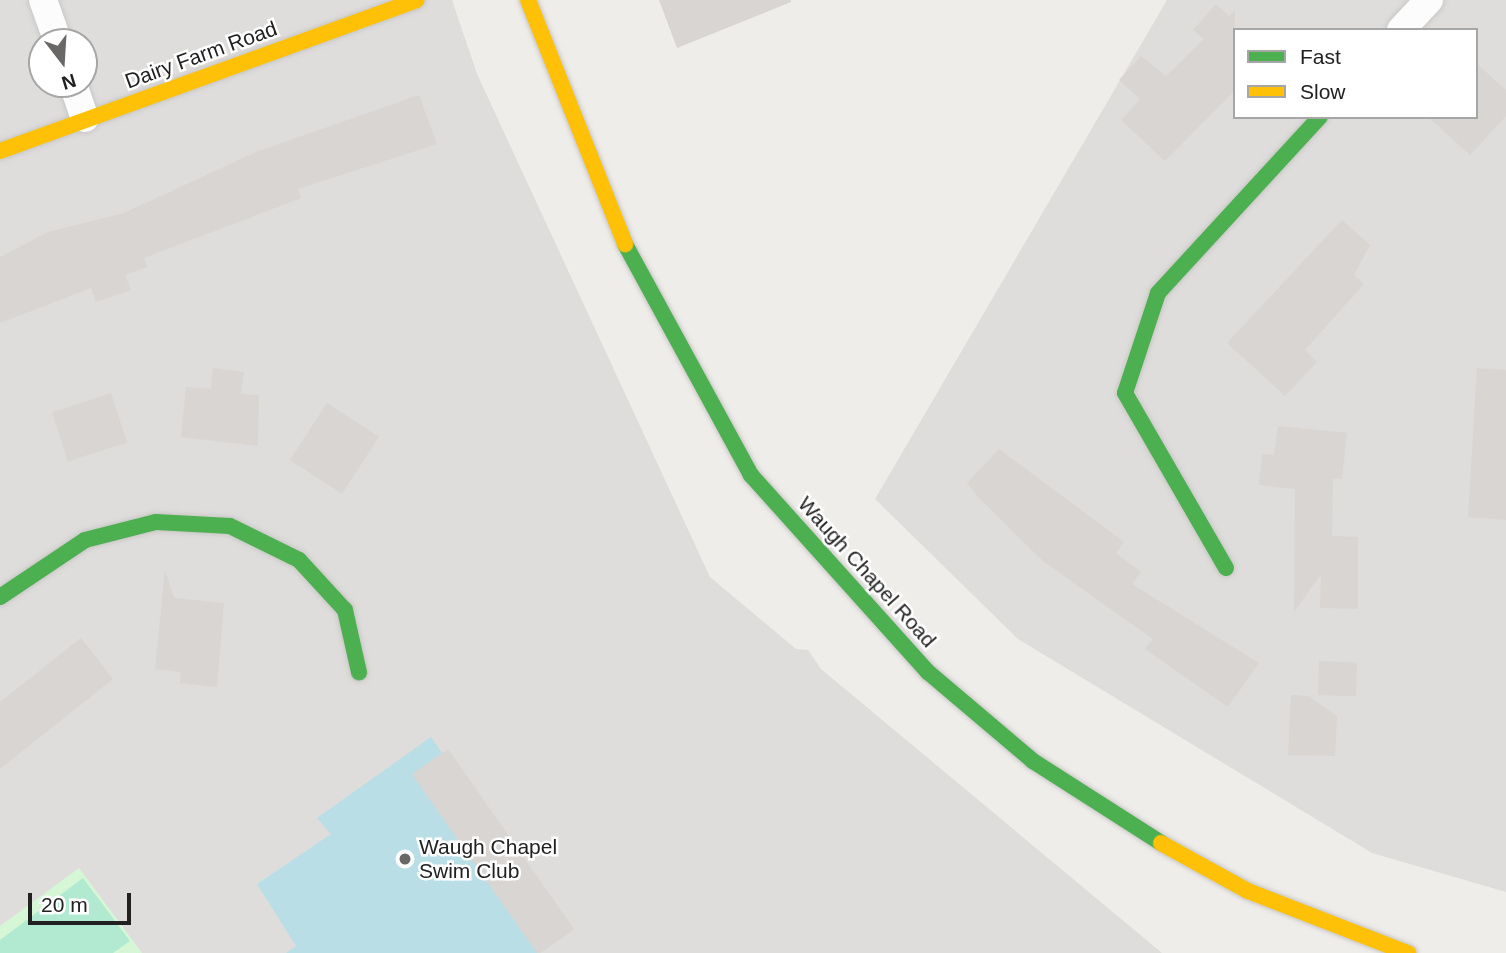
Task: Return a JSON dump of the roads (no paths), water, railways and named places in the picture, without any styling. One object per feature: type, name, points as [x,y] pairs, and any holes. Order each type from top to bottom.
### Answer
[{"type":"street","points":[[43,0],[53,28]]},
{"type":"street","name":"Dairy Farm Road","points":[[0,151],[417,0]]},
{"type":"street","name":"Waugh Chapel Road","points":[[528,0],[614,224],[751,475],[928,672],[1033,761],[1117,819],[1248,891],[1408,953]]},
{"type":"street","points":[[1403,28],[1429,0]]},
{"type":"street","points":[[78,98],[85,118]]},
{"type":"street","points":[[1226,568],[1125,393],[1158,293],[1318,119]]},
{"type":"street","points":[[0,597],[85,540],[156,522],[230,526],[299,560],[345,610],[359,671]]},
{"type":"water","name":"Waugh Chapel Swim Club","points":[[431,737],[567,933],[539,953],[286,953],[296,946],[257,884],[331,834],[317,818]]},
{"type":"place","name":"Waugh Chapel Swim Club","points":[[405,859]]}]
